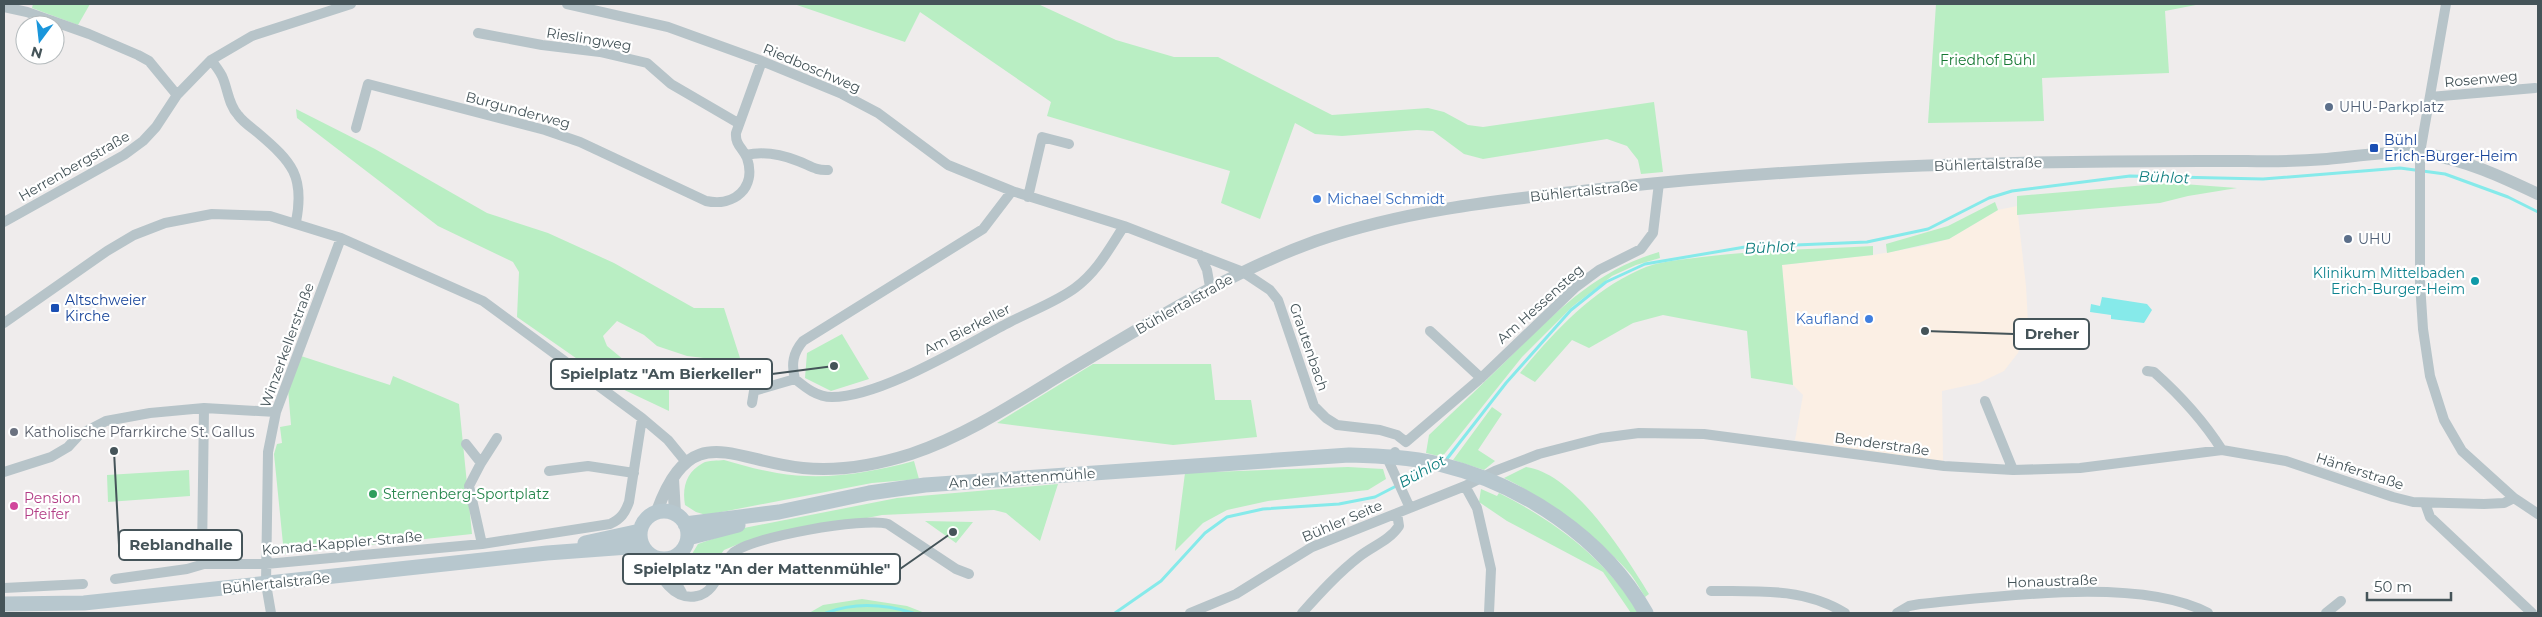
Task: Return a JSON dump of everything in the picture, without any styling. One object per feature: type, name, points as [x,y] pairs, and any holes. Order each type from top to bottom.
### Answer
[{"type":"main road","name":"An der Mattenmühle","points":[[683,525],[749,523],[779,512],[869,493],[925,485],[1349,455],[1384,456],[1440,464],[1512,490],[1547,511],[1585,540],[1621,577],[1646,613]]},
{"type":"main road","points":[[657,511],[683,525],[685,546],[671,558],[654,557],[642,546],[640,531],[649,515],[657,511]]},
{"type":"main road","name":"Bühlertalstraße","points":[[547,553],[640,531]]},
{"type":"main road","name":"Bühlertalstraße","points":[[4,604],[84,603],[547,553],[642,546]]},
{"type":"street","points":[[4,7],[28,12],[89,34],[138,55],[149,61],[177,95],[211,60],[252,36],[351,4]]},
{"type":"street","name":"Riedboschweg","points":[[567,4],[668,27],[762,61],[842,94],[871,109],[948,165],[1028,197],[1124,226],[1243,272]]},
{"type":"street","points":[[2446,4],[2420,158],[2420,283],[2423,329],[2430,376],[2444,420],[2462,451],[2514,498],[2538,514]]},
{"type":"street","name":"Rieslingweg","points":[[478,32],[542,45],[600,52],[647,63],[671,84],[738,123]]},
{"type":"street","points":[[211,60],[222,76],[231,105],[238,116],[277,150],[299,183],[300,194],[296,222]]},
{"type":"street","name":"Burgunderweg","points":[[356,128],[368,84],[545,130],[580,142],[713,202],[731,200],[740,195],[746,187],[749,176],[746,155],[735,141],[738,123],[762,61]]},
{"type":"street","name":"Rosenweg","points":[[2430,97],[2535,88]]},
{"type":"street","name":"Herrenbergstraße","points":[[4,222],[58,193],[136,146],[156,127],[177,95]]},
{"type":"street","points":[[1028,197],[1042,137],[1069,144]]},
{"type":"street","points":[[746,155],[758,152],[773,153],[818,171],[828,170]]},
{"type":"street","name":"Bühlertalstraße","points":[[657,511],[664,491],[672,479],[686,462],[703,453],[725,451],[790,466],[838,469],[866,465],[915,452],[955,437],[977,426],[1210,287],[1330,237],[1438,209],[1659,183],[1812,172],[2005,163],[2268,162],[2420,158],[2466,163],[2538,194]]},
{"type":"street","name":"Am Hessensteg","points":[[1406,442],[1481,378],[1576,287],[1599,270],[1641,249],[1653,233],[1659,183]]},
{"type":"street","points":[[752,402],[754,391],[795,378],[793,358],[796,349],[803,341],[983,229],[1012,191]]},
{"type":"street","points":[[4,324],[107,251],[134,235],[165,223],[212,214],[244,213],[270,216],[296,222],[341,238],[483,302],[642,418],[668,440],[686,462]]},
{"type":"street","name":"Am Bierkeller","points":[[795,378],[806,389],[820,395],[832,397],[866,391],[900,378],[1073,290],[1098,266],[1124,226]]},
{"type":"street","name":"Winzerkellerstraße","points":[[271,613],[266,584],[268,452],[276,412],[341,238]]},
{"type":"street","points":[[1200,255],[1207,270],[1210,287]]},
{"type":"street","name":"Grautenbach","points":[[1243,272],[1270,290],[1278,300],[1314,406],[1326,418],[1337,425],[1380,430],[1397,435],[1406,442]]},
{"type":"street","points":[[1430,332],[1481,378]]},
{"type":"street","points":[[2148,371],[2154,372],[2188,404],[2206,424],[2222,450]]},
{"type":"street","points":[[1985,401],[2013,470]]},
{"type":"street","points":[[4,472],[51,457],[68,447],[78,435],[106,421],[150,412],[204,408],[276,412]]},
{"type":"street","points":[[204,408],[202,554],[204,564]]},
{"type":"street","name":"Konrad-Kappler-Straße","points":[[115,579],[187,569],[204,564],[266,564],[482,544],[618,521],[625,513],[629,502],[642,418]]},
{"type":"street","name":"Benderstraße","points":[[1539,454],[1601,438],[1671,432],[1764,441],[1944,466],[2013,470],[2080,468],[2222,450]]},
{"type":"street","points":[[482,544],[469,486],[481,463],[498,438]]},
{"type":"street","points":[[466,444],[481,463]]},
{"type":"street","points":[[1396,450],[1389,462],[1410,508]]},
{"type":"street","name":"Hänferstraße","points":[[2222,450],[2286,461],[2393,497],[2425,503],[2504,503],[2514,498]]},
{"type":"street","name":"Bühler Seite","points":[[1190,613],[1236,594],[1312,546],[1465,486],[1495,471],[1539,454]]},
{"type":"street","points":[[549,471],[588,466],[634,473]]},
{"type":"street","points":[[672,479],[683,525]]},
{"type":"street","points":[[1465,486],[1477,508],[1491,568],[1490,613]]},
{"type":"street","points":[[2425,503],[2430,517],[2532,613]]},
{"type":"street","points":[[1302,613],[1353,562],[1395,533],[1400,526],[1397,513]]},
{"type":"street","points":[[654,557],[662,579],[673,590],[698,596],[706,593],[731,554],[752,542],[870,521],[888,524],[956,569],[969,574]]},
{"type":"street","points":[[671,558],[676,582],[682,593]]},
{"type":"street","points":[[4,588],[83,584]]},
{"type":"street","points":[[1711,591],[1796,594],[1825,602],[1845,613]]},
{"type":"street","name":"Honaustraße","points":[[1897,613],[1909,606],[1920,604],[2074,593],[2117,594],[2164,599],[2188,605],[2208,613]]},
{"type":"street","points":[[2326,613],[2341,601]]},
{"type":"shaded area","points":[[2017,206],[2028,323],[2018,353],[2004,371],[1979,383],[1942,391],[1943,462],[1795,440],[1803,395],[1793,385],[1782,265],[1873,255],[1924,246],[1949,239],[1998,210]]},
{"type":"green space","points":[[33,4],[90,4],[78,25],[65,20],[65,15],[51,15],[32,8]]},
{"type":"green space","points":[[794,4],[1038,4],[1116,40],[1174,57],[1218,57],[1332,115],[1428,108],[1444,112],[1468,125],[1483,127],[1654,102],[1663,172],[1641,174],[1638,160],[1627,146],[1607,139],[1483,159],[1464,154],[1433,131],[1417,130],[1342,136],[1315,134],[1295,123],[1260,219],[1221,203],[1230,171],[1047,116],[1051,102],[920,12],[905,42]]},
{"type":"green space","name":"Friedhof Bühl","points":[[1936,4],[2201,4],[2165,11],[2169,73],[2042,78],[2044,121],[1928,123]]},
{"type":"green space","points":[[296,109],[375,149],[487,213],[548,233],[614,263],[694,308],[724,308],[740,358],[729,361],[687,356],[657,346],[644,335],[617,321],[603,336],[607,346],[624,360],[630,372],[669,387],[669,411],[616,386],[517,317],[519,272],[513,262],[438,226],[297,118]]},
{"type":"green space","points":[[2170,183],[2237,188],[2188,196],[2160,203],[2017,215],[2017,196]]},
{"type":"green space","points":[[1995,202],[1998,210],[1949,239],[1887,253],[1886,244],[1948,226]]},
{"type":"green space","points":[[1873,246],[1873,255],[1782,265],[1793,385],[1751,378],[1747,331],[1663,315],[1633,323],[1589,348],[1572,340],[1535,382],[1520,373],[1560,328],[1589,301],[1621,279],[1646,267],[1670,261],[1723,255]]},
{"type":"green space","points":[[1659,252],[1660,258],[1636,265],[1612,276],[1573,306],[1522,357],[1442,457],[1426,453],[1429,435],[1563,306],[1598,280],[1617,269]]},
{"type":"green space","points":[[842,334],[869,379],[831,391],[805,378],[807,353]]},
{"type":"green space","name":"Sternenberg-Sportplatz","points":[[301,356],[390,385],[393,376],[459,404],[472,534],[284,554],[274,454],[277,444],[282,443],[280,427],[291,425],[288,389]]},
{"type":"green space","points":[[1093,364],[1211,364],[1215,400],[1251,400],[1257,437],[1173,445],[997,423]]},
{"type":"green space","points":[[1492,407],[1502,414],[1478,450],[1495,461],[1484,470],[1453,460]]},
{"type":"green space","points":[[724,460],[770,472],[812,476],[863,472],[914,461],[919,479],[872,483],[706,515],[696,512],[685,505],[686,481],[693,471],[705,462]]},
{"type":"green space","points":[[1348,467],[1383,469],[1386,479],[1368,490],[1268,501],[1227,510],[1203,523],[1175,551],[1185,473]]},
{"type":"green space","points":[[1526,467],[1544,473],[1562,484],[1580,500],[1612,538],[1649,594],[1645,597],[1628,571],[1584,530],[1552,506],[1504,478]]},
{"type":"green space","points":[[189,470],[190,496],[108,502],[107,475]]},
{"type":"green space","points":[[1058,484],[1040,541],[1006,513],[994,510],[882,515],[741,543],[724,550],[701,582],[690,585],[683,577],[683,569],[698,544],[744,528],[897,498]]},
{"type":"green space","points":[[1481,489],[1497,496],[1499,493],[1519,504],[1578,543],[1611,576],[1626,594],[1638,613],[1631,613],[1603,572],[1507,521],[1479,502]]},
{"type":"green space","points":[[925,521],[973,522],[956,543]]},
{"type":"green space","points":[[862,599],[907,606],[925,613],[809,613],[823,605]]},
{"type":"water","points":[[2102,297],[2147,304],[2152,310],[2144,323],[2111,319],[2111,315],[2090,312],[2091,304],[2100,306]]},
{"type":"waterway","name":"Bühlot","points":[[1446,460],[1506,383],[1571,310],[1606,282],[1645,264],[1745,247],[1867,242],[1928,229],[1989,198],[2012,191],[2130,176],[2263,179],[2400,168],[2445,174],[2508,197],[2538,212]]},
{"type":"waterway","name":"Bühlot","points":[[1115,613],[1161,581],[1205,533],[1227,517],[1263,509],[1339,504],[1375,497],[1431,468]]},
{"type":"waterway","name":"Bühlot","points":[[826,613],[837,609],[859,606],[880,606],[913,613]]},
{"type":"place","name":"UHU-Parkplatz","points":[[2329,107]]},
{"type":"place","name":"Bühl Erich-Burger-Heim","points":[[2374,148]]},
{"type":"place","name":"Michael Schmidt","points":[[1317,199]]},
{"type":"place","name":"UHU","points":[[2348,239]]},
{"type":"place","name":"Klinikum Mittelbaden Erich-Burger-Heim","points":[[2475,281]]},
{"type":"place","name":"Altschweier Kirche","points":[[55,308]]},
{"type":"place","name":"Kaufland","points":[[1869,319]]},
{"type":"place","name":"Dreher","points":[[1925,331]]},
{"type":"place","name":"Spielplatz \"Am Bierkeller\"","points":[[834,366]]},
{"type":"place","name":"Katholische Pfarrkirche St. Gallus","points":[[14,432]]},
{"type":"place","name":"Reblandhalle","points":[[114,451]]},
{"type":"place","name":"Sternenberg-Sportplatz","points":[[373,494]]},
{"type":"place","name":"Pension Pfeifer","points":[[14,506]]},
{"type":"place","name":"Spielplatz \"An der Mattenmühle\"","points":[[953,532]]}]
